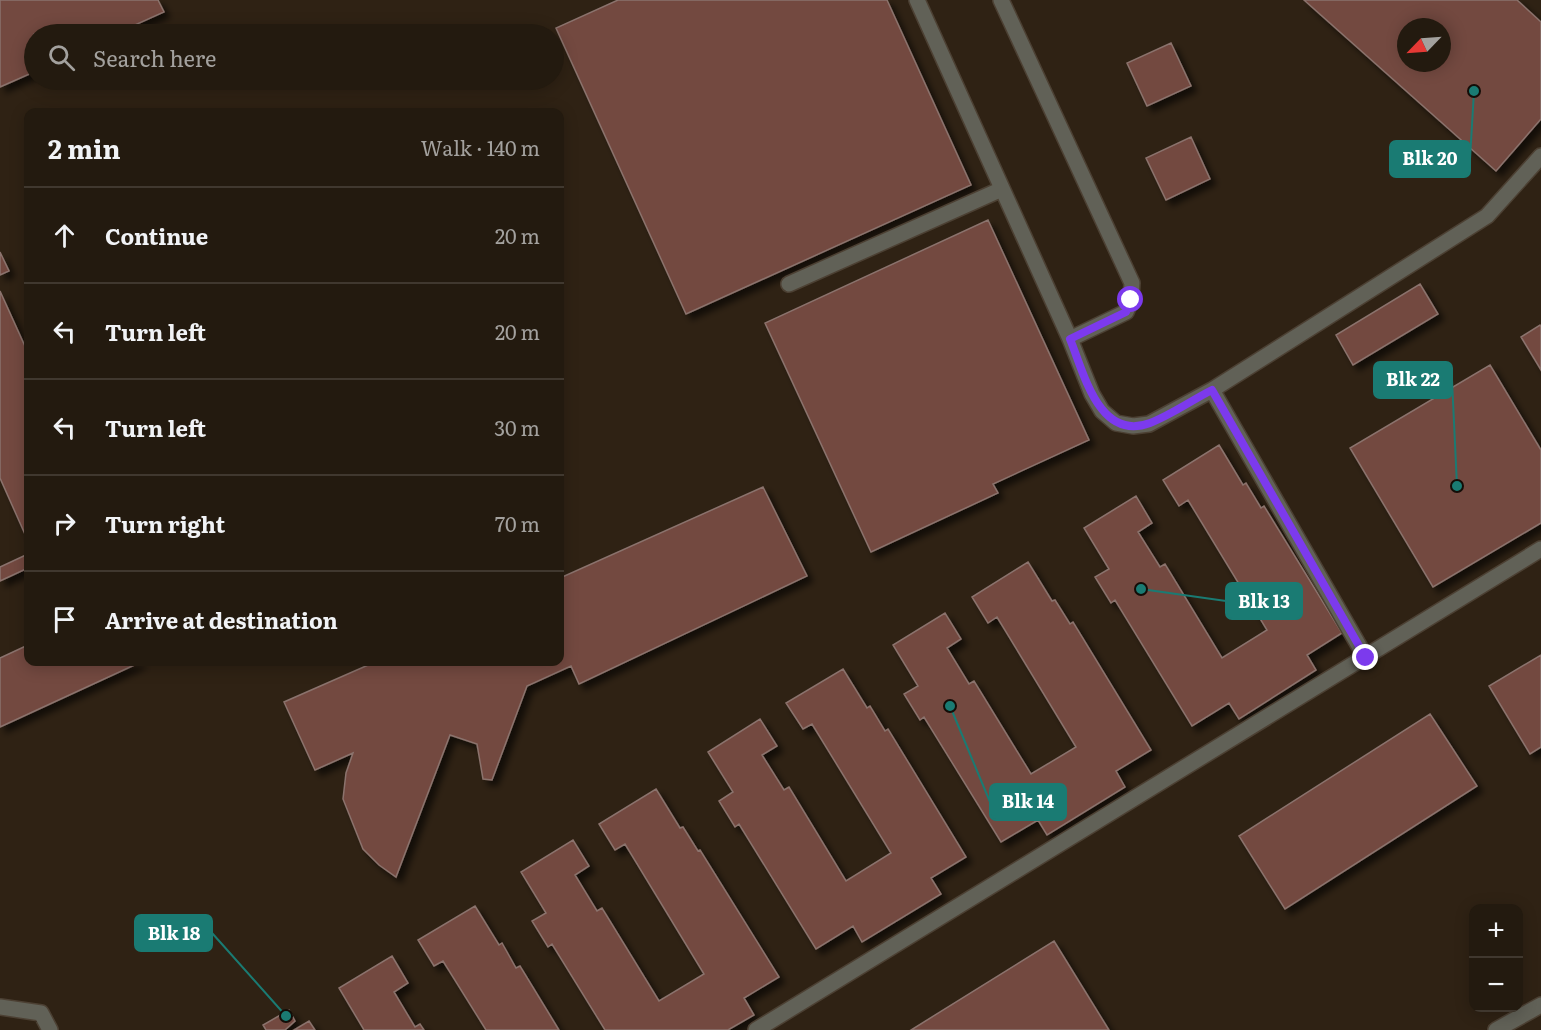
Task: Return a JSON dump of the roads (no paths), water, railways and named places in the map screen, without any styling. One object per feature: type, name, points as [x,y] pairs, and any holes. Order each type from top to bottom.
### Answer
[{"type":"lane","points":[[917,0],[1070,339],[1092,394],[1102,411],[1116,423],[1133,426],[1149,424],[1212,390],[1487,216],[1541,156]]},
{"type":"lane","points":[[1001,0],[1132,283],[1131,300],[1126,312],[1070,339]]},
{"type":"lane","points":[[789,284],[1002,189]]},
{"type":"lane","points":[[1212,390],[1366,658]]},
{"type":"lane","points":[[756,1030],[1541,549]]},
{"type":"lane","points":[[1496,1030],[1541,1005]]},
{"type":"lane","points":[[0,1007],[41,1013],[50,1030]]},
{"type":"place","name":"Blk 20","points":[[1474,91]]},
{"type":"place","name":"Blk 22","points":[[1457,486]]},
{"type":"place","name":"Blk 13","points":[[1141,589]]},
{"type":"place","name":"Blk 14","points":[[950,706]]},
{"type":"place","name":"Blk 18","points":[[286,1016]]}]
